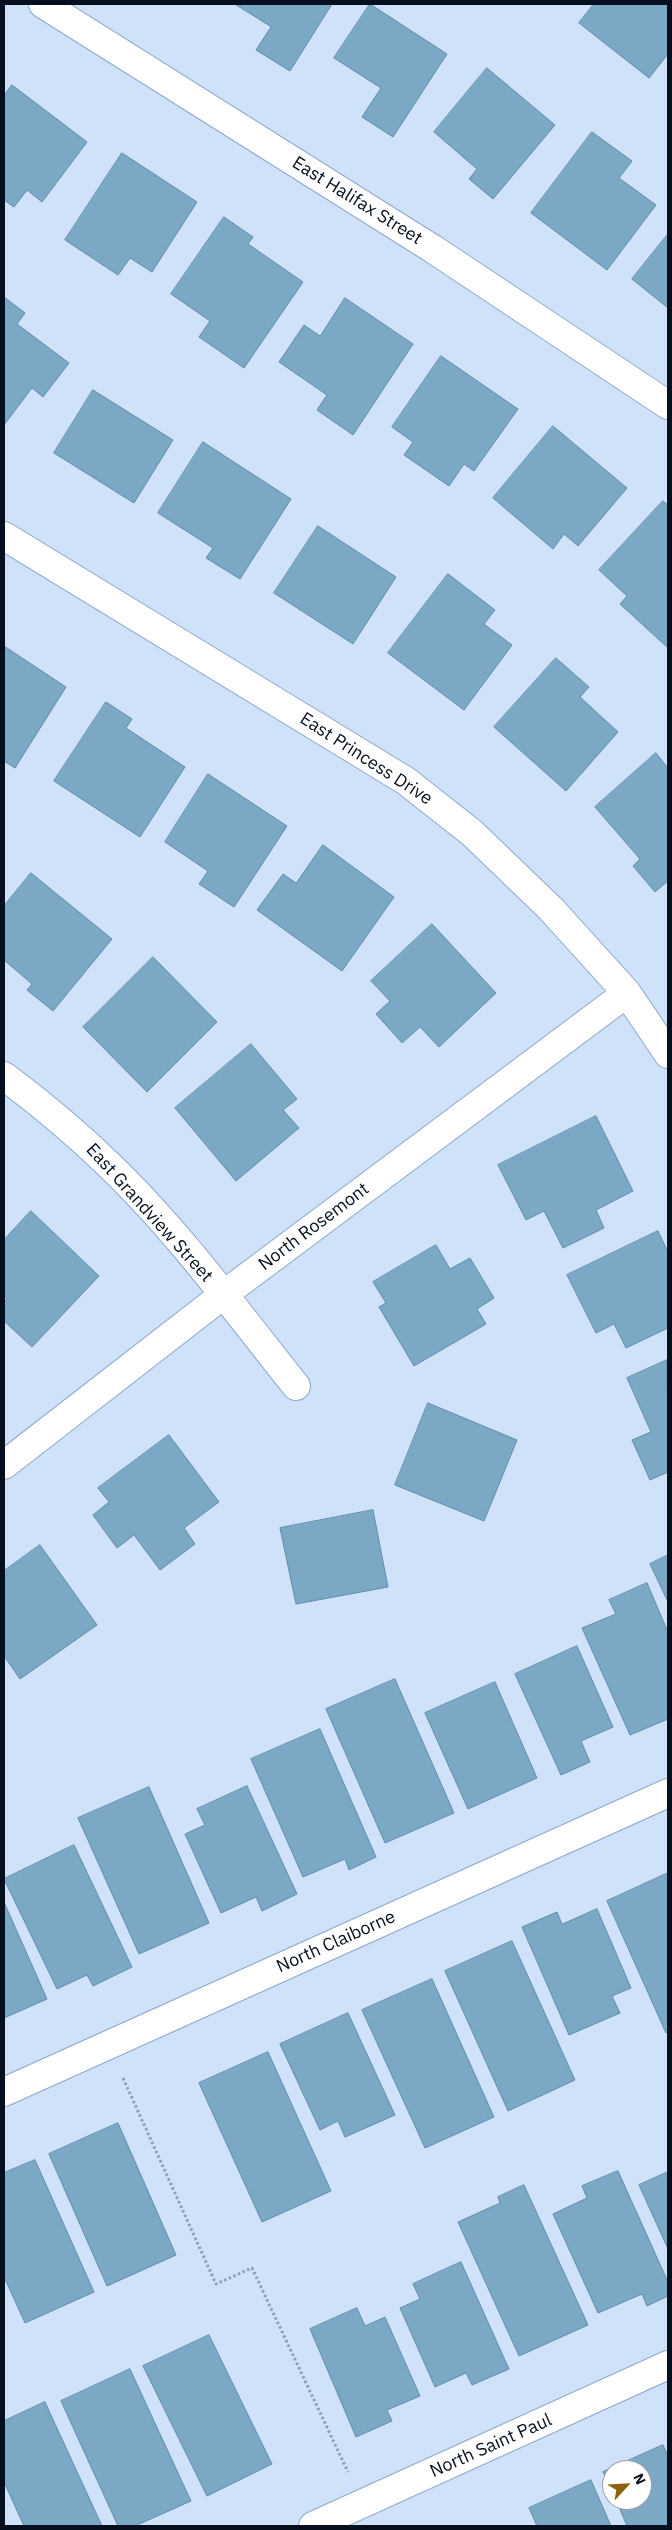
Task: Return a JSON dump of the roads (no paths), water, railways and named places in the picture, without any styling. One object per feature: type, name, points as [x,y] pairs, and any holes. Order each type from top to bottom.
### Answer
[{"type":"street","name":"East Halifax Street","points":[[43,4],[433,249],[621,371],[668,405]]},
{"type":"street","name":"East Princess Drive","points":[[4,536],[406,781],[472,833],[544,902],[627,994],[668,1054]]},
{"type":"street","name":"North Rosemont","points":[[4,1465],[223,1295],[627,994]]},
{"type":"street","name":"East Grandview Street","points":[[4,1076],[40,1103],[108,1164],[170,1231],[296,1386]]},
{"type":"street","name":"North Claiborne","points":[[4,2092],[668,1793]]},
{"type":"street","name":"North Saint Paul","points":[[313,2526],[668,2365]]}]
